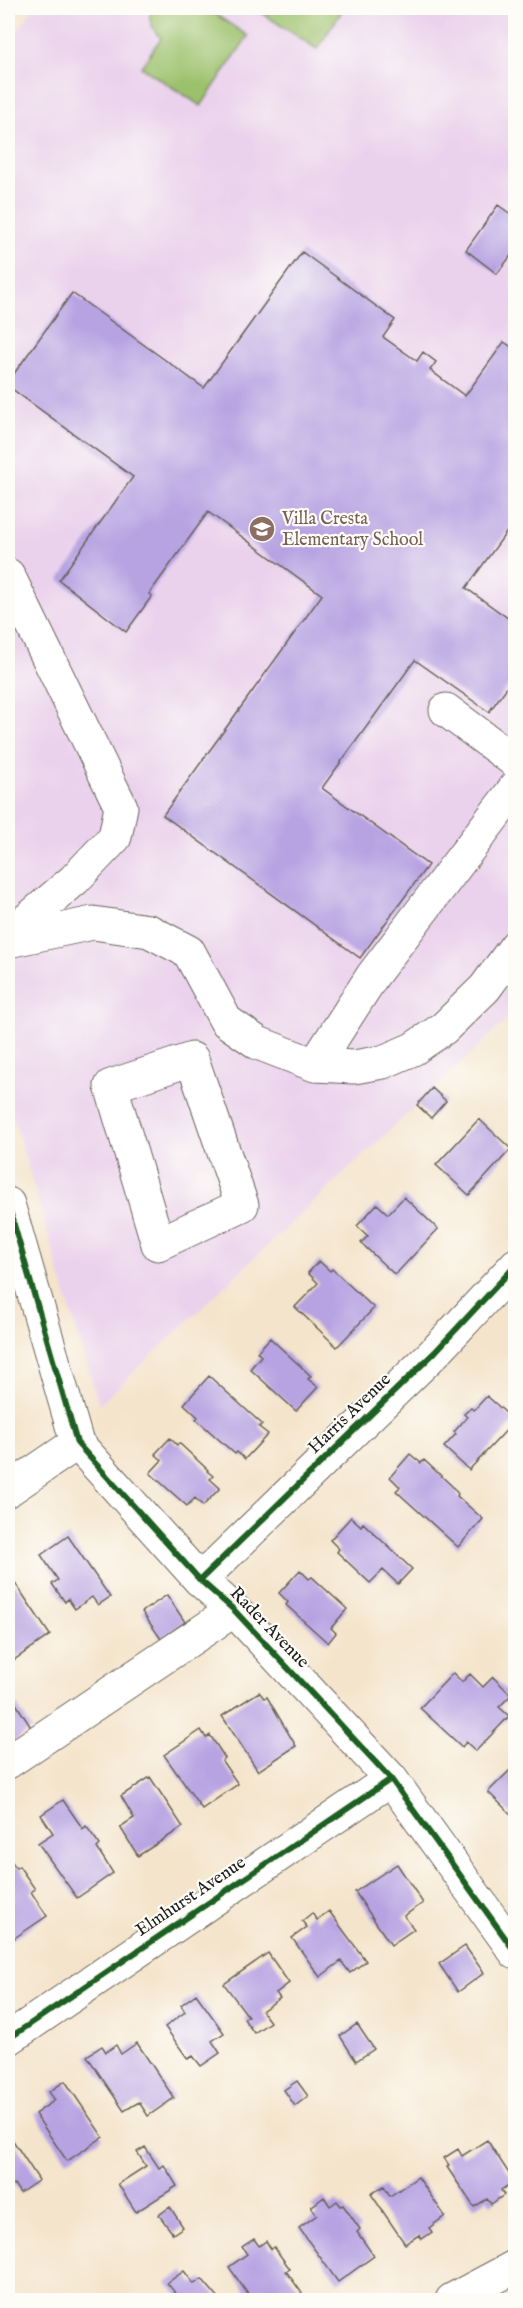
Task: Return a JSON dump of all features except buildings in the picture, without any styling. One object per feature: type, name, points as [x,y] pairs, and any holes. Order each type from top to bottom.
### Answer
[{"type":"street","points":[[8,575],[121,807],[115,837],[74,880],[8,936]]},
{"type":"street","points":[[447,710],[516,762]]},
{"type":"street","points":[[315,1065],[373,975],[516,787]]},
{"type":"street","points":[[8,941],[93,922],[149,931],[189,952],[225,1021],[258,1043],[315,1065],[354,1067],[383,1062],[413,1049],[444,1028],[485,988],[516,946]]},
{"type":"street","points":[[192,1059],[242,1205],[158,1244],[111,1086],[192,1059],[225,1021]]},
{"type":"street","name":"Rader Avenue","points":[[8,1206],[77,1443],[200,1580],[234,1610],[391,1779],[516,1953]]},
{"type":"street","name":"Harris Avenue","points":[[200,1580],[435,1352],[516,1265]]},
{"type":"street","points":[[8,1490],[77,1443]]},
{"type":"street","points":[[8,1762],[234,1610]]},
{"type":"street","name":"Elmhurst Avenue","points":[[8,2038],[391,1779]]},
{"type":"street","points":[[452,2301],[516,2266]]},
{"type":"shaded area","name":"Villa Cresta Elementary School","points":[[33,8],[515,8],[515,1012],[99,1405],[8,1101],[8,46]]},
{"type":"green space","points":[[152,8],[206,8],[248,36],[201,106],[141,67],[161,38],[151,24]]},
{"type":"green space","points":[[254,8],[344,8],[317,49]]},
{"type":"cycle path","points":[[8,1204],[77,1443],[200,1580],[234,1610],[391,1779],[516,1953]]},
{"type":"cycle path","points":[[200,1580],[435,1352],[516,1265]]},
{"type":"cycle path","points":[[8,2039],[391,1779]]},
{"type":"place","name":"Villa Cresta Elementary School","points":[[262,529]]}]
